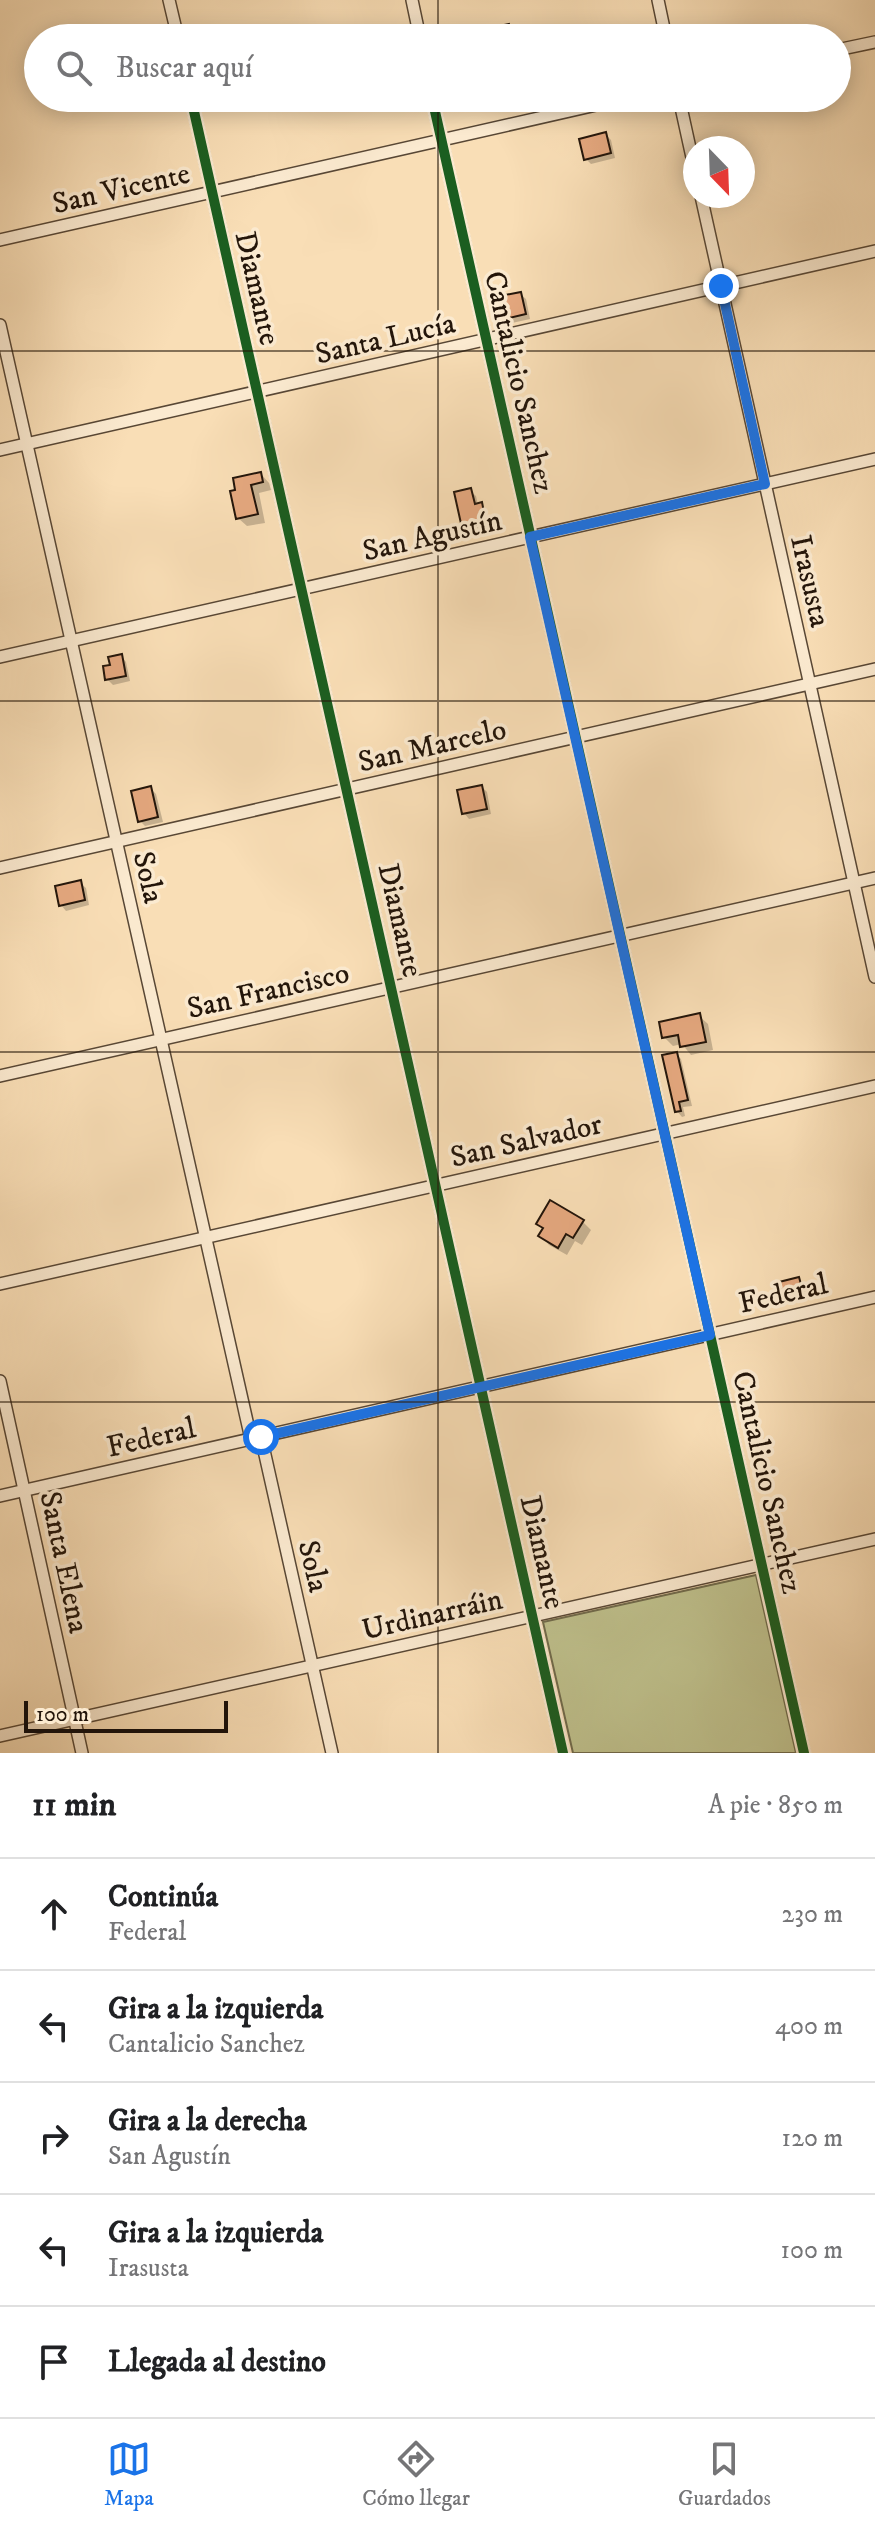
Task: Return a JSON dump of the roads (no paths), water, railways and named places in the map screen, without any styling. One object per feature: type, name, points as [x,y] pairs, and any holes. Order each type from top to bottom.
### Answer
[{"type":"street","points":[[169,0],[175,24]]},
{"type":"street","points":[[412,0],[417,24]]},
{"type":"street","points":[[658,0],[663,24]]},
{"type":"street","points":[[851,47],[875,42]]},
{"type":"street","name":"Diamante","points":[[194,112],[563,1753]]},
{"type":"street","name":"Cantalicio Sanchez","points":[[435,112],[804,1753]]},
{"type":"street","name":"San Vicente","points":[[0,240],[565,112]]},
{"type":"street","points":[[682,112],[687,136]]},
{"type":"street","name":"Irasusta","points":[[704,208],[875,977]]},
{"type":"street","name":"Santa Lucía","points":[[0,450],[875,251]]},
{"type":"street","name":"Sola","points":[[0,325],[205,1238],[332,1753]]},
{"type":"street","name":"San Agustín","points":[[0,657],[875,459]]},
{"type":"street","name":"San Marcelo","points":[[0,868],[875,669]]},
{"type":"street","name":"San Francisco","points":[[0,1076],[875,878]]},
{"type":"street","name":"San Salvador","points":[[0,1284],[875,1086]]},
{"type":"street","name":"Federal","points":[[0,1496],[875,1297]]},
{"type":"street","name":"Santa Elena","points":[[0,1381],[82,1753]]},
{"type":"street","name":"Urdinarráin","points":[[0,1736],[875,1539]]}]
